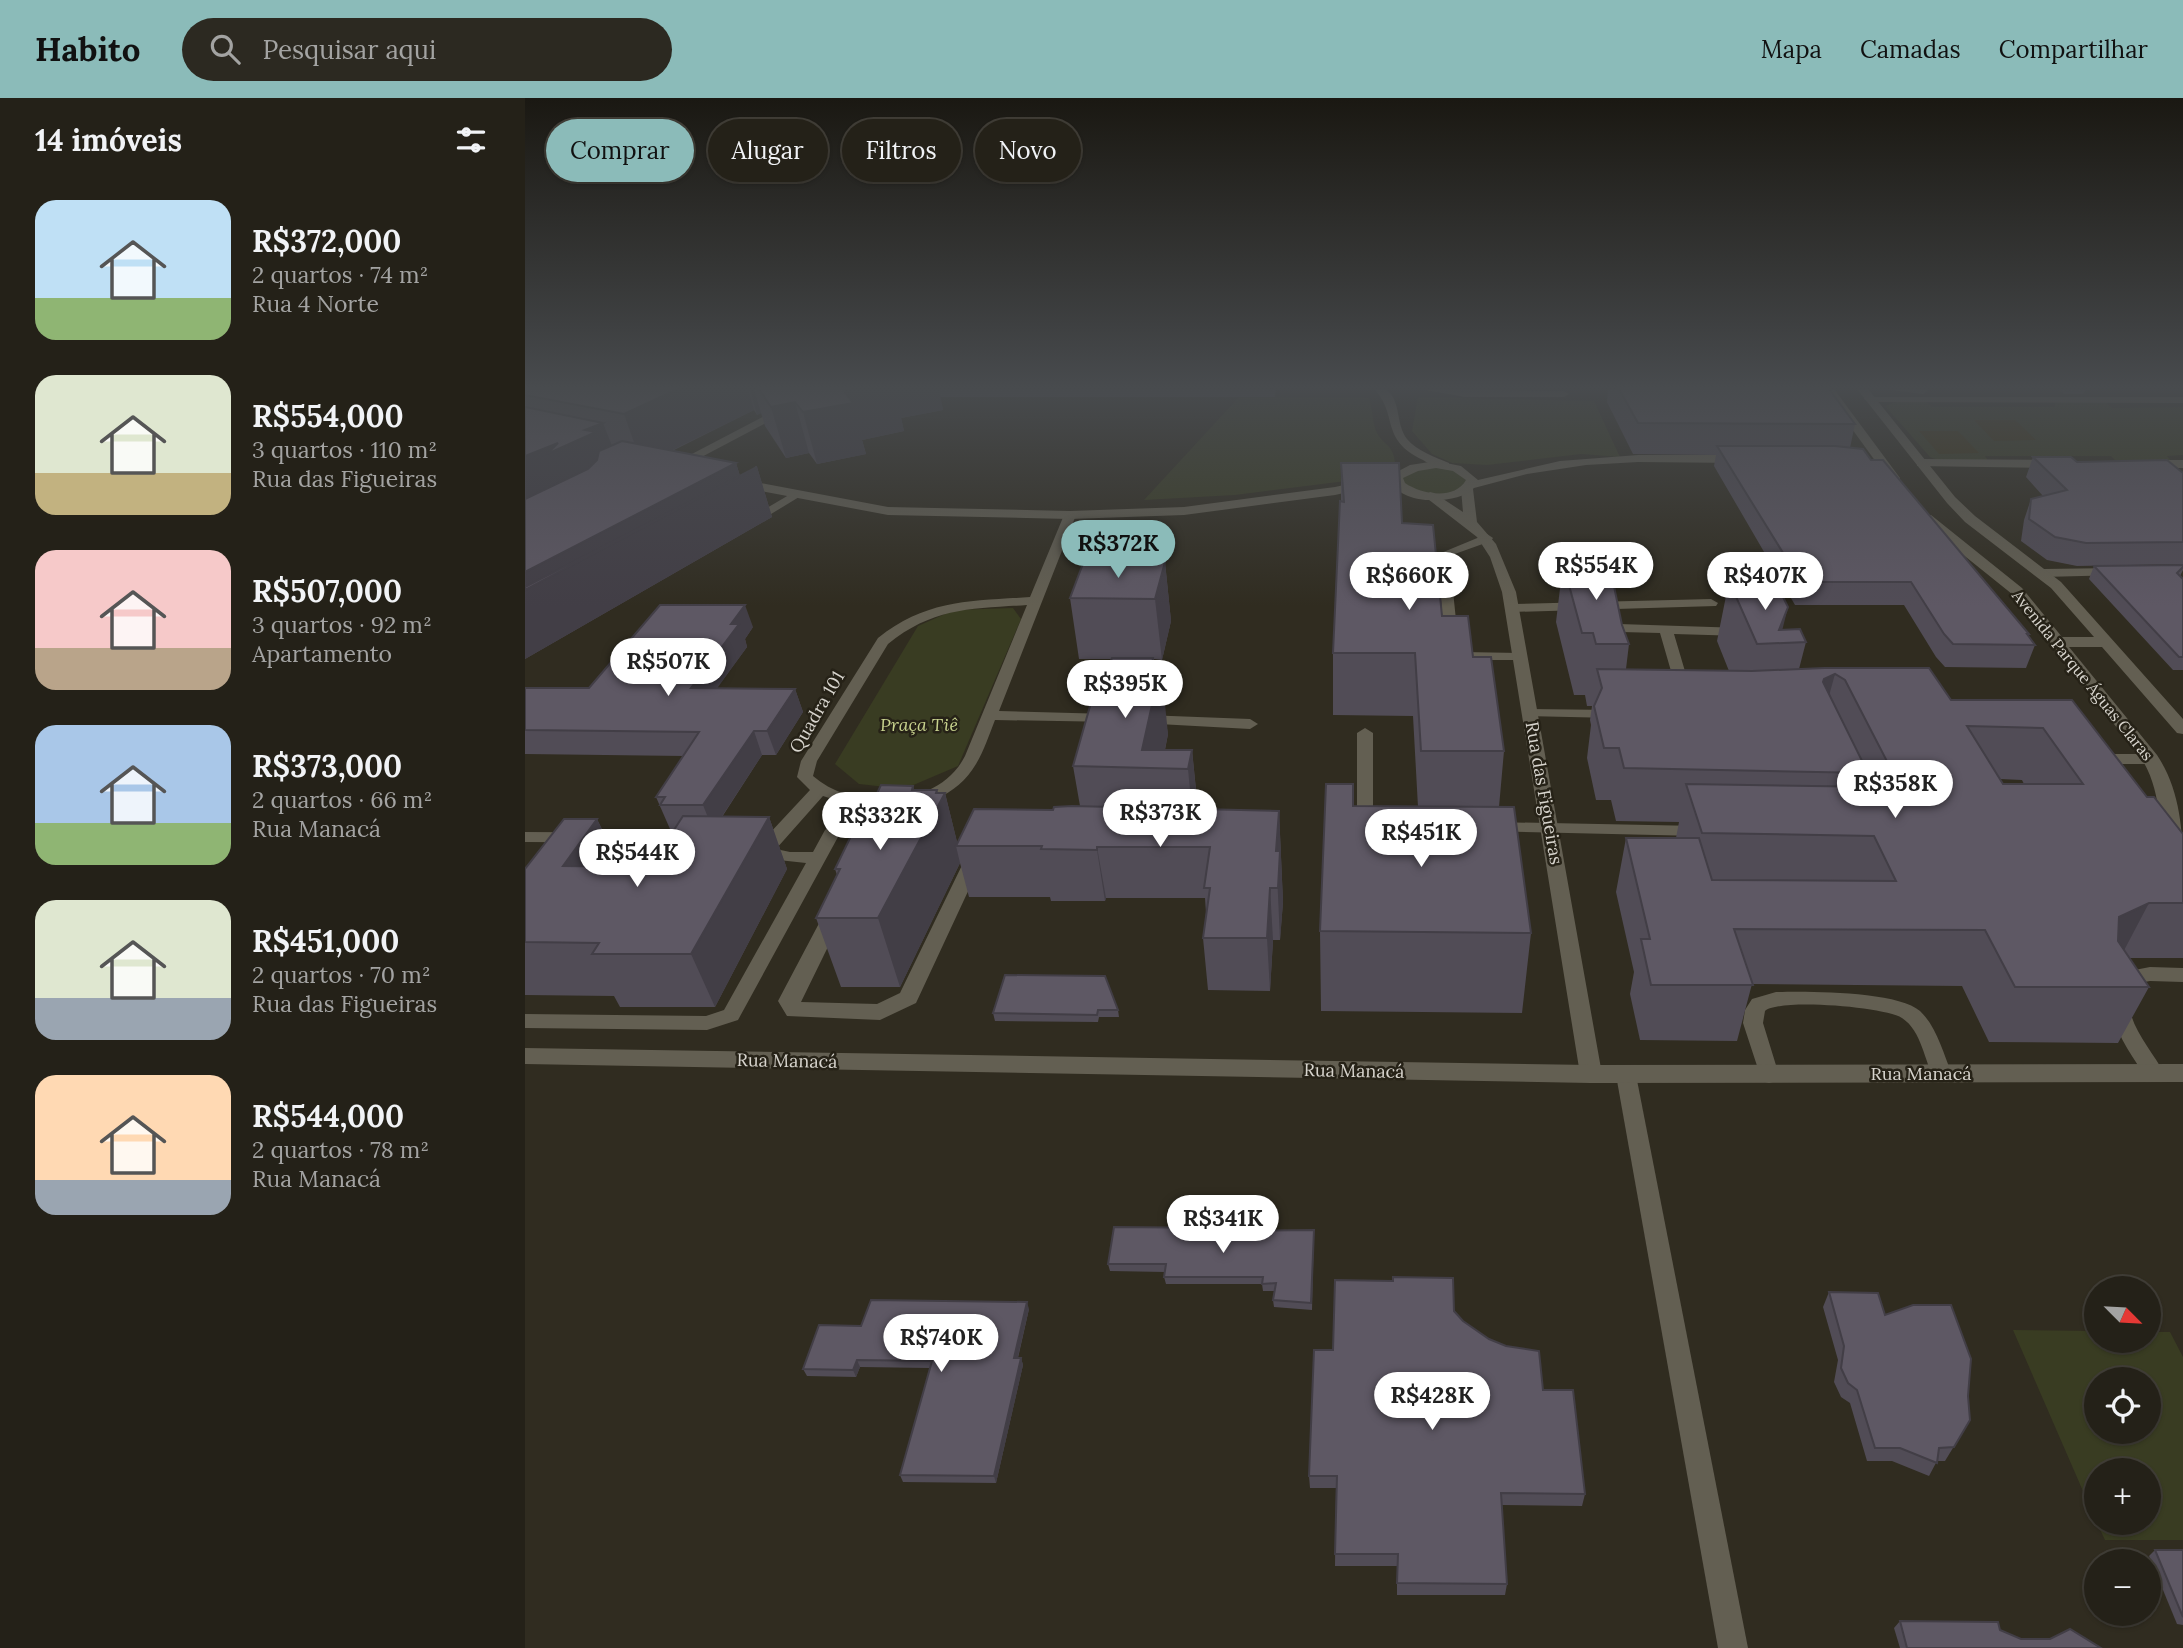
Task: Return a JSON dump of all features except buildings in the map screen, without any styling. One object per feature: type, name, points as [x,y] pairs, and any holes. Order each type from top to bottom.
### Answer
[{"type":"street","points":[[668,477],[685,461]]},
{"type":"street","points":[[687,461],[699,473]]},
{"type":"street","points":[[1406,461],[1399,485],[1413,493]]},
{"type":"street","points":[[1436,461],[1470,476],[1471,521]]},
{"type":"street","points":[[719,480],[888,511],[1070,515],[1184,511],[1335,491],[1423,466],[1536,469],[1620,461]]},
{"type":"street","name":"Avenida Parque Águas Claras","points":[[1876,461],[1937,527],[2010,584],[2151,759],[2166,791],[2161,822],[2183,861]]},
{"type":"street","name":"Avenida Parque Águas Claras","points":[[1921,463],[1970,519],[2043,573],[2176,713],[2183,729]]},
{"type":"street","points":[[1921,463],[2072,464]]},
{"type":"street","points":[[2127,464],[2183,464]]},
{"type":"street","points":[[1335,491],[1450,496],[1469,487],[1536,469]]},
{"type":"street","name":"Rua das Figueiras","points":[[1430,496],[1471,521],[1487,538],[1498,556],[1512,608],[1591,1074]]},
{"type":"street","points":[[2043,573],[2127,572]]},
{"type":"street","points":[[2059,642],[2108,642]]},
{"type":"street","points":[[906,822],[913,801]]},
{"type":"street","points":[[844,895],[789,1001],[795,1010],[880,1012],[908,998],[987,847],[954,846]]},
{"type":"street","name":"Rua Manacá","points":[[525,1056],[1591,1074],[2183,1073]]},
{"type":"lane","points":[[739,528],[798,494]]},
{"type":"lane","points":[[819,857],[778,857],[765,848],[819,790],[862,804],[913,801],[933,796],[952,783],[966,768],[1070,515]]},
{"type":"lane","points":[[1487,538],[1447,553],[1444,562],[1452,650],[1459,656],[1520,657]]},
{"type":"lane","name":"Quadra 101","points":[[819,790],[805,777],[809,761],[883,641],[911,621],[947,607],[1035,601]]},
{"type":"lane","points":[[1512,608],[1711,603]]},
{"type":"lane","points":[[1617,656],[1611,631],[1619,628],[1763,633]]},
{"type":"lane","points":[[1654,683],[1677,683],[1680,678],[1666,630]]},
{"type":"lane","points":[[1530,713],[1635,714]]},
{"type":"lane","points":[[990,715],[1250,724]]},
{"type":"lane","points":[[1365,733],[1367,817],[1373,821],[1394,824]]},
{"type":"lane","points":[[2117,783],[2106,767],[2108,762],[2113,759],[2151,759]]},
{"type":"lane","points":[[525,1021],[707,1023],[726,1018],[736,1011],[831,834],[862,804]]},
{"type":"lane","points":[[1471,826],[1711,831]]},
{"type":"lane","points":[[525,837],[705,838]]},
{"type":"lane","points":[[746,838],[771,840]]},
{"type":"lane","points":[[2154,1073],[2119,1008],[2120,986],[2126,978],[2150,974],[2183,975]]},
{"type":"lane","points":[[1769,1075],[1753,1016],[1756,1006],[1765,1000],[1780,999],[1860,1001],[1906,1010],[1920,1023],[1942,1074]]},
{"type":"lane","points":[[1626,1074],[1733,1648]]},
{"type":"green space","points":[[1180,461],[1395,462],[1370,478],[1235,495],[1144,500]]},
{"type":"green space","points":[[1448,461],[1518,461],[1487,465]]},
{"type":"green space","points":[[2116,461],[2172,462],[2117,462]]},
{"type":"green space","points":[[1445,466],[1472,480],[1450,496],[1413,493],[1397,477],[1404,471]]},
{"type":"green space","name":"Praça Tiê","points":[[1013,608],[1021,619],[958,766],[904,789],[859,784],[835,764],[918,626],[954,610]]},
{"type":"green space","points":[[2013,1330],[2084,1331],[2084,1353],[2161,1353],[2161,1332],[2170,1332],[2183,1357],[2183,1540],[2105,1540],[2103,1535],[2161,1535],[2161,1458],[2084,1458],[2084,1493]]}]
